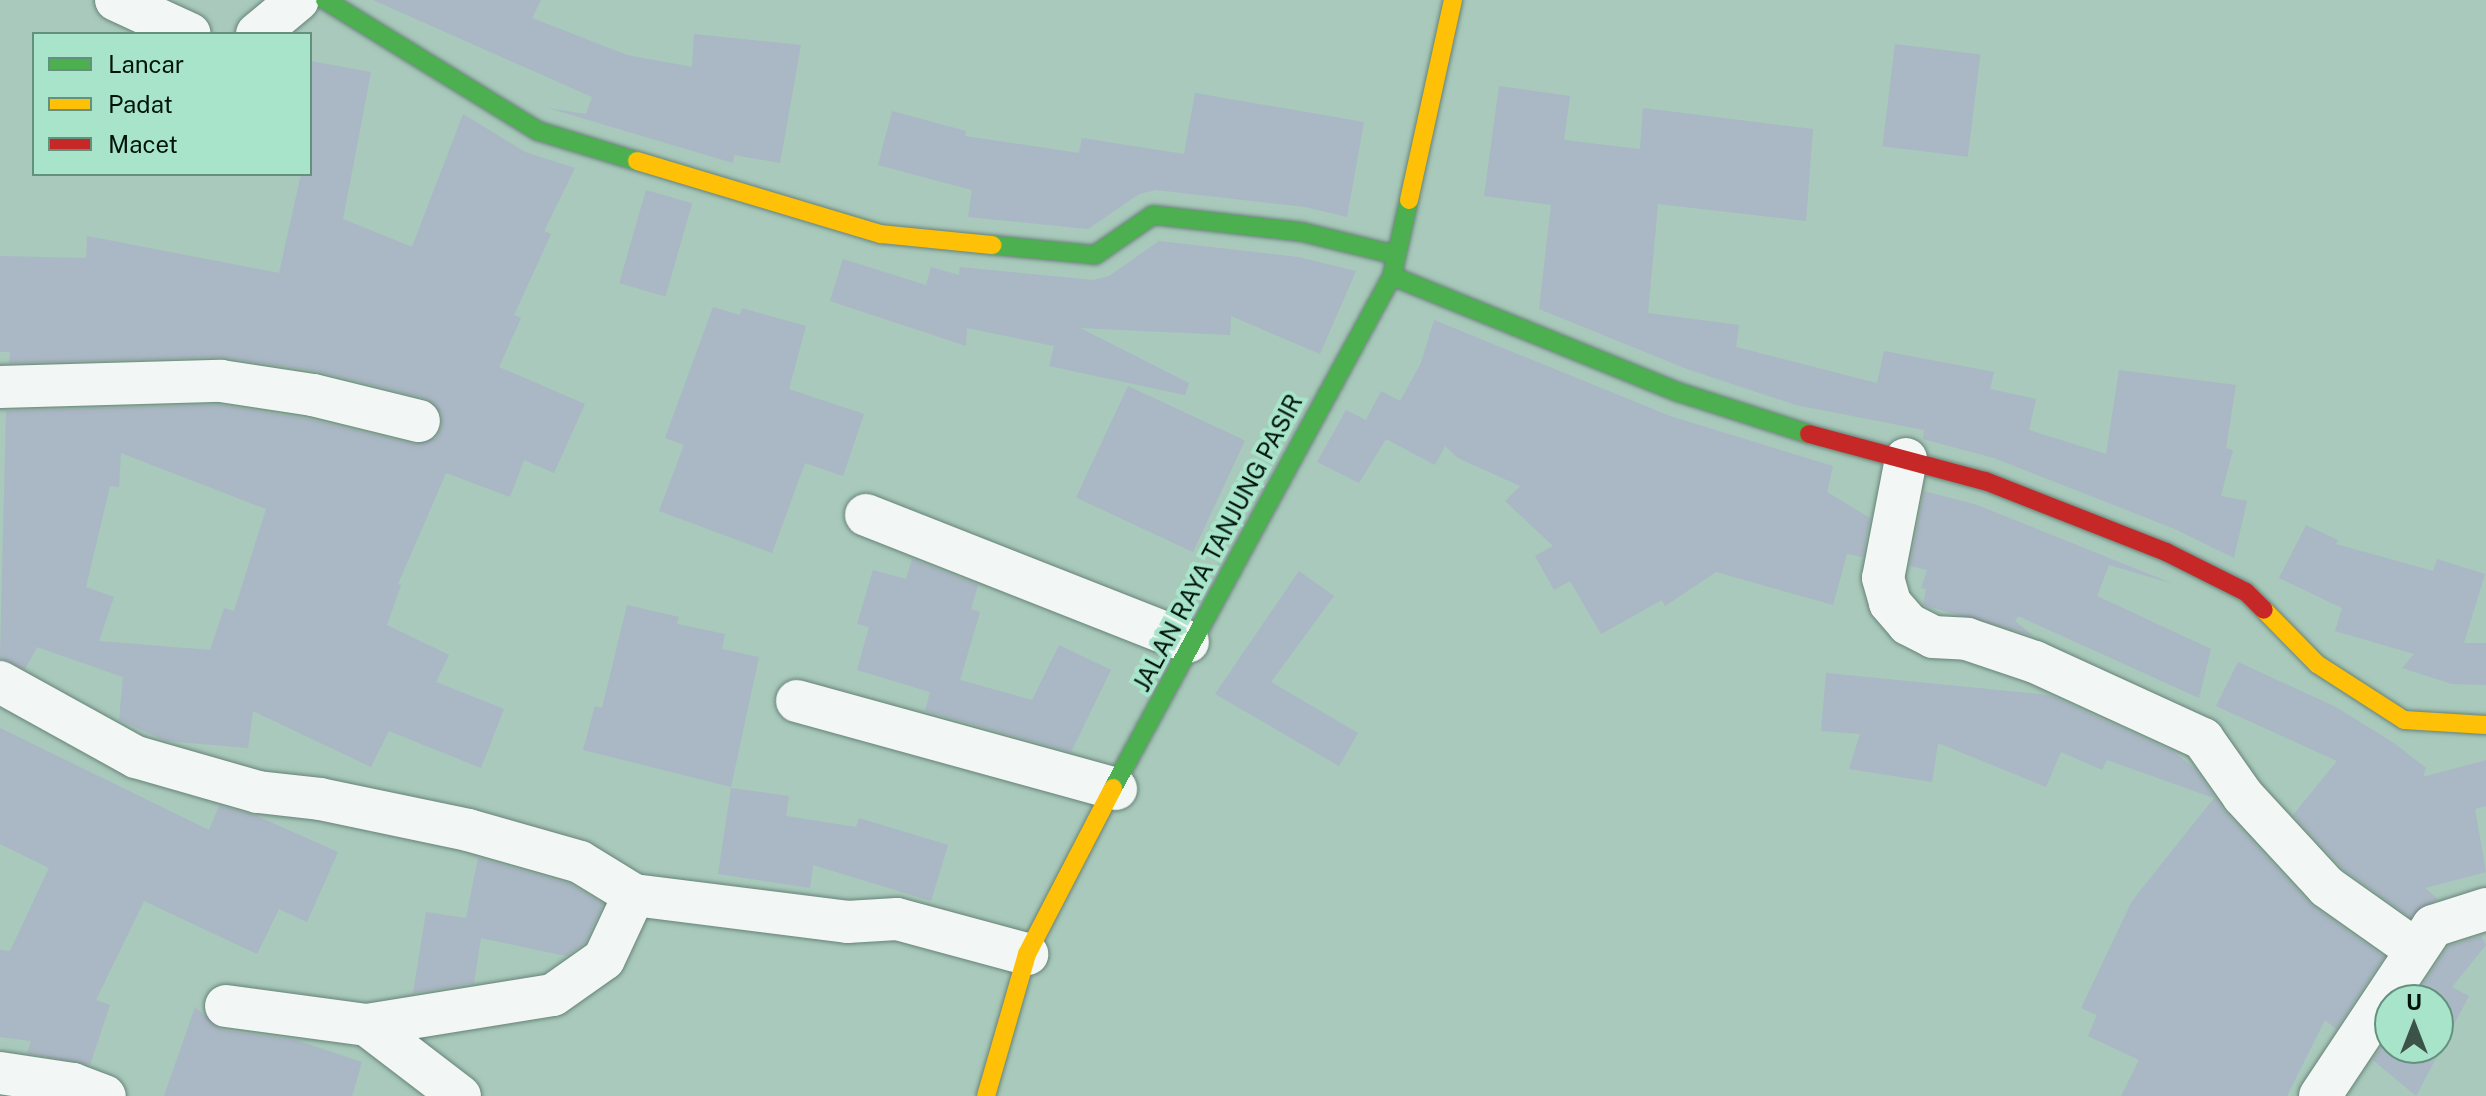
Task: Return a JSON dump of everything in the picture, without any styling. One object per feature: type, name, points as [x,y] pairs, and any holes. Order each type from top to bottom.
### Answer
[{"type":"street","points":[[116,0],[186,32]]},
{"type":"street","points":[[259,32],[298,0]]},
{"type":"street","points":[[325,0],[538,131],[881,234],[1095,255],[1153,215],[1302,232],[1396,255]]},
{"type":"street","name":"JALAN RAYA TANJUNG PASIR","points":[[986,1096],[1027,954],[1116,789],[1188,642],[1392,276],[1453,0]]},
{"type":"street","points":[[1392,276],[1678,392],[1789,429],[1985,481],[2166,552],[2246,592],[2317,664],[2404,720],[2486,725]]},
{"type":"street","points":[[0,388],[221,381],[313,395],[419,421]]},
{"type":"street","points":[[1906,459],[1883,578],[1890,603],[1908,624],[1933,637],[1967,639],[2035,662],[2203,739],[2243,796],[2327,887],[2413,948]]},
{"type":"street","points":[[866,515],[1188,642]]},
{"type":"street","points":[[0,682],[136,757],[258,792],[320,799],[468,830],[580,862],[634,895],[847,922],[897,919],[1027,954]]},
{"type":"street","points":[[797,701],[1116,789]]},
{"type":"street","points":[[226,1006],[367,1025],[553,995],[604,959],[634,895]]},
{"type":"street","points":[[2331,1092],[2413,948],[2433,926],[2486,909]]},
{"type":"street","points":[[367,1025],[460,1096]]},
{"type":"street","points":[[0,1073],[73,1084],[105,1096]]},
{"type":"building","points":[[373,0],[541,0],[532,18],[627,55],[692,67],[694,34],[801,45],[780,163],[734,155],[733,163],[548,108],[586,114],[592,97]]},
{"type":"building","points":[[1895,44],[1980,54],[1968,157],[1882,146]]},
{"type":"building","points":[[312,61],[371,72],[343,219],[412,247],[463,114],[525,152],[575,168],[544,231],[551,234],[514,315],[521,318],[499,367],[585,404],[554,473],[524,460],[510,497],[446,473],[398,584],[401,585],[387,625],[449,655],[436,682],[504,709],[481,768],[389,731],[371,767],[253,711],[248,748],[166,741],[119,720],[123,677],[37,647],[25,669],[0,658],[6,411],[220,405],[308,419],[414,444],[436,438],[442,427],[442,414],[425,398],[317,371],[220,357],[9,363],[10,352],[0,352],[0,256],[86,258],[87,236],[279,273],[301,176],[312,176]],"holes":[[[121,453],[266,509],[234,611],[224,608],[210,650],[99,641],[114,597],[86,587],[110,486],[119,487]]]},
{"type":"building","points":[[1499,86],[1570,96],[1564,140],[1640,149],[1643,108],[1813,129],[1806,221],[1658,204],[1648,313],[1739,325],[1736,347],[1877,383],[1884,351],[1994,372],[1990,389],[2036,399],[2029,430],[2106,454],[2119,370],[2236,385],[2226,448],[2233,450],[2221,496],[2247,501],[2234,558],[2175,529],[1994,458],[1923,439],[1924,430],[1796,405],[1687,369],[1539,309],[1551,205],[1484,196]]},
{"type":"building","points":[[1195,93],[1364,122],[1347,217],[1305,207],[1156,190],[1139,194],[1088,229],[968,217],[972,190],[878,165],[892,111],[966,131],[965,136],[1079,153],[1082,138],[1184,154]]},
{"type":"building","points":[[646,190],[692,203],[665,296],[619,283]]},
{"type":"building","points":[[1159,241],[1298,257],[1356,271],[1320,354],[1231,316],[1230,335],[1080,328],[1189,383],[1185,395],[1049,366],[1054,346],[967,328],[966,346],[830,301],[843,259],[926,285],[931,267],[959,275],[960,267],[1093,280],[1109,276]]},
{"type":"building","points":[[713,307],[740,315],[742,308],[806,326],[789,389],[864,414],[843,476],[805,463],[772,553],[659,511],[684,445],[665,438]]},
{"type":"building","points":[[1434,320],[1670,416],[1833,466],[1827,492],[1870,518],[1863,557],[1847,554],[1833,605],[1716,572],[1665,606],[1662,600],[1601,634],[1570,581],[1554,590],[1535,556],[1553,546],[1505,501],[1520,486],[1458,458],[1445,446],[1435,465],[1386,439],[1359,483],[1317,462],[1346,410],[1366,420],[1381,391],[1400,401],[1421,363]]},
{"type":"building","points":[[1128,386],[1245,441],[1193,552],[1076,497]]},
{"type":"building","points":[[1924,491],[1977,505],[2174,584],[2109,565],[2097,596],[2211,649],[2199,698],[2018,616],[2015,621],[2034,636],[1923,605],[1926,589],[1921,588],[1927,570],[1910,566]]},
{"type":"building","points":[[2306,525],[2338,540],[2336,544],[2433,571],[2437,559],[2485,574],[2464,643],[2486,643],[2486,685],[2452,684],[2402,668],[2414,654],[2335,631],[2342,608],[2279,578]]},
{"type":"building","points":[[912,559],[978,585],[971,609],[980,612],[960,680],[1032,700],[1059,645],[1111,670],[1071,752],[925,711],[930,692],[857,670],[869,627],[857,624],[873,570],[906,579]]},
{"type":"building","points":[[1299,571],[1334,596],[1271,682],[1358,733],[1339,766],[1215,694]]},
{"type":"building","points":[[627,605],[679,617],[677,624],[725,634],[722,649],[759,657],[731,787],[583,750],[595,706],[602,708]]},
{"type":"building","points":[[2238,662],[2334,706],[2394,743],[2426,768],[2423,777],[2486,760],[2486,806],[2475,809],[2486,872],[2425,888],[2438,899],[2410,917],[2343,869],[2293,815],[2337,761],[2216,706]]},
{"type":"building","points":[[1826,673],[2049,695],[2174,752],[2195,769],[2225,812],[2310,904],[2384,957],[2336,1029],[2325,1020],[2287,1096],[2121,1096],[2139,1060],[2088,1036],[2097,1015],[2081,1008],[2132,901],[2214,798],[2107,760],[2102,770],[2061,752],[2046,787],[1938,743],[1932,782],[1849,769],[1860,734],[1821,731]]},
{"type":"building","points":[[0,728],[209,830],[219,806],[257,816],[338,852],[307,922],[279,909],[257,954],[144,901],[96,1000],[110,1005],[90,1065],[27,1053],[31,1041],[0,1037],[0,950],[10,951],[49,868],[0,844]]},
{"type":"building","points":[[731,788],[789,796],[786,816],[856,827],[859,818],[948,845],[931,901],[813,865],[810,888],[718,874]]},
{"type":"building","points":[[478,858],[570,884],[603,904],[585,943],[566,956],[481,938],[474,983],[413,993],[426,912],[466,918]]},
{"type":"building","points":[[2481,936],[2486,945],[2454,985],[2423,984],[2448,946]]},
{"type":"building","points":[[2454,988],[2469,996],[2454,1024]]},
{"type":"building","points":[[195,1007],[222,1030],[296,1040],[362,1062],[352,1096],[164,1096]]},
{"type":"building","points":[[2378,1064],[2433,1064],[2416,1096]]},
{"type":"traffic: fast","points":[[325,0],[538,131],[637,161]]},
{"type":"traffic: fast","points":[[1113,788],[1392,276],[1409,200]]},
{"type":"traffic: fast","points":[[992,245],[1095,255],[1153,215],[1302,232],[1396,255]]},
{"type":"traffic: fast","points":[[1392,276],[1678,392],[1809,434]]},
{"type":"traffic: slow","points":[[1409,200],[1453,0]]},
{"type":"traffic: slow","points":[[637,161],[881,234],[992,245]]},
{"type":"traffic: slow","points":[[2264,610],[2317,664],[2404,720],[2486,725]]},
{"type":"traffic: slow","points":[[986,1096],[1027,954],[1113,788]]},
{"type":"traffic: jam","points":[[1809,434],[1985,481],[2166,552],[2246,592],[2264,610]]}]
